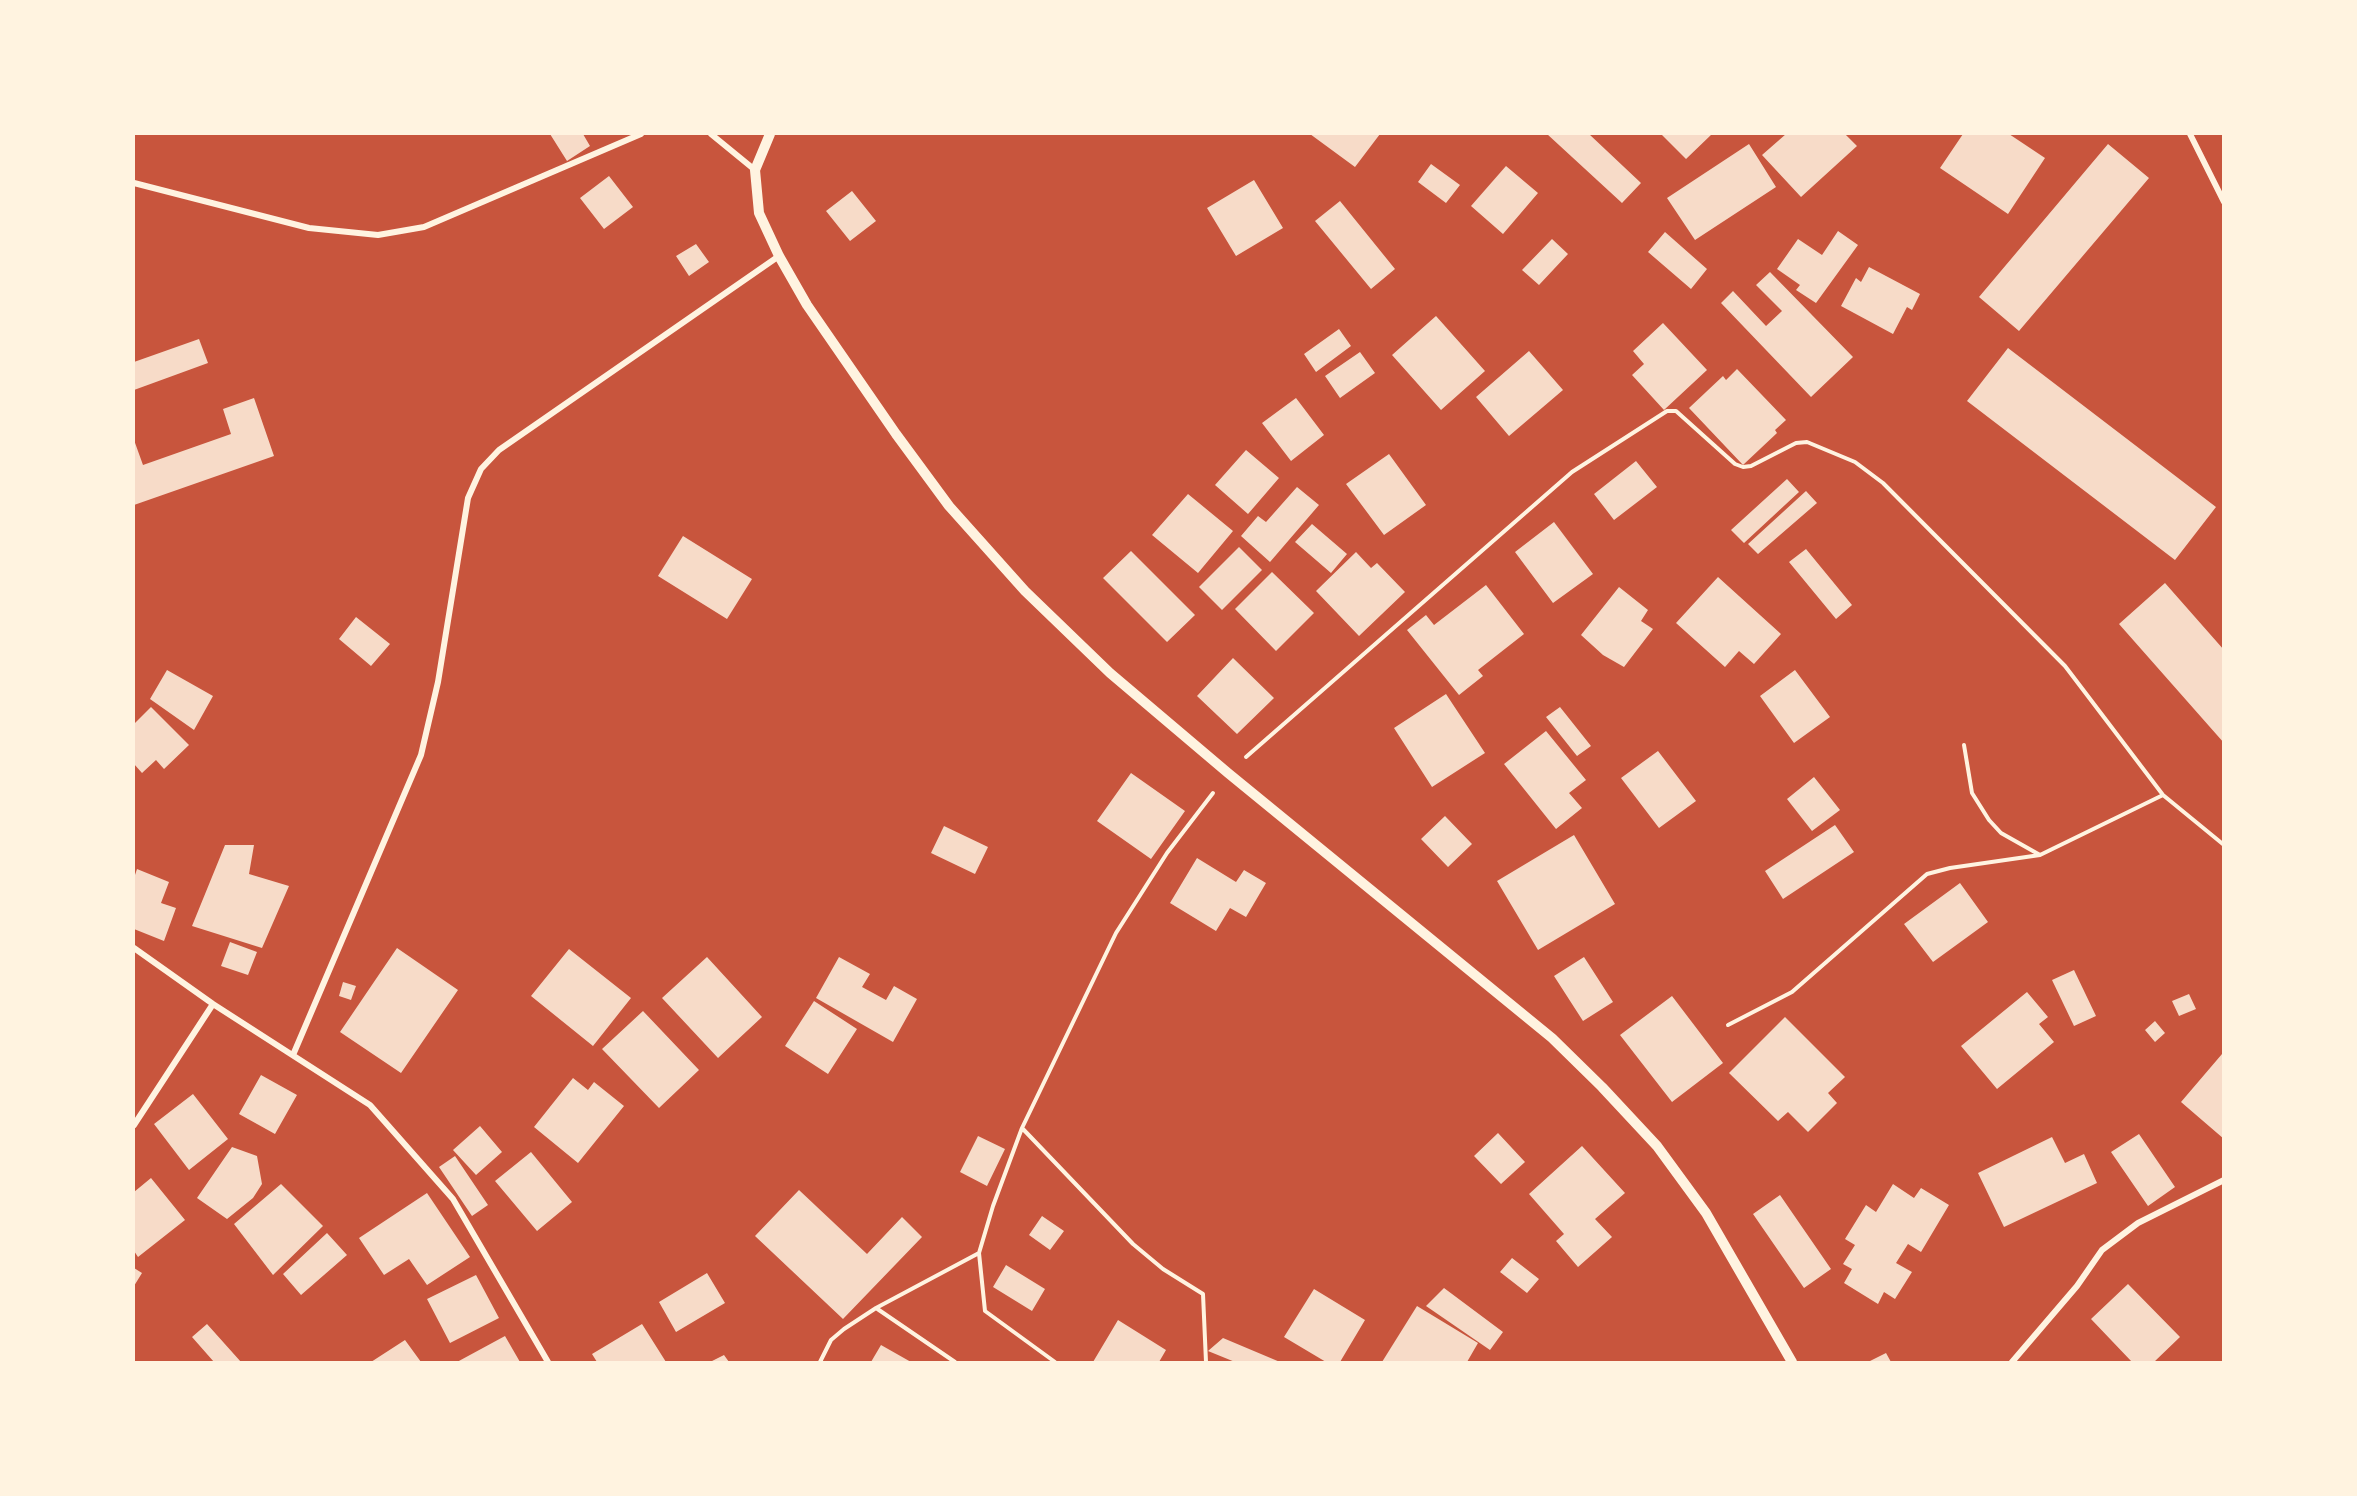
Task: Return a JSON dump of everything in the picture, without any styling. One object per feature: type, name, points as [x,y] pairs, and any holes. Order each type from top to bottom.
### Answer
[{"type":"street","points":[[134,183],[309,228],[378,235],[424,227],[641,134]]},
{"type":"street","points":[[711,134],[754,170]]},
{"type":"street","points":[[770,134],[754,170],[759,213],[779,256],[807,305],[949,506],[1025,591],[1093,657],[1228,773],[1552,1038],[1602,1086],[1657,1146],[1706,1213],[1792,1362]]},
{"type":"street","points":[[2190,134],[2223,202]]},
{"type":"street","points":[[293,1055],[421,755],[438,682],[468,498],[481,469],[499,450],[779,256]]},
{"type":"street","points":[[134,948],[213,1004],[370,1105],[453,1199],[548,1362]]},
{"type":"street","points":[[134,1125],[213,1004]]},
{"type":"street","points":[[2012,1362],[2077,1286],[2102,1251],[2138,1223],[2223,1180]]},
{"type":"path","points":[[1055,1362],[985,1311],[979,1253],[993,1206],[1022,1128],[1116,933],[1167,853],[1228,773],[1572,472],[1667,411],[1676,411],[1735,464],[1743,467],[1750,466],[1796,443],[1807,442],[1855,462],[1883,483],[2065,666],[2163,795],[2223,845]]},
{"type":"path","points":[[1964,745],[1972,793],[1989,820],[2001,833],[2040,855]]},
{"type":"path","points":[[1728,1024],[1792,992],[1927,874],[1950,868],[2040,855],[2163,795]]},
{"type":"path","points":[[1022,1128],[1133,1244],[1163,1269],[1203,1294],[1206,1362]]},
{"type":"path","points":[[820,1362],[831,1340],[876,1308],[979,1253]]},
{"type":"path","points":[[876,1308],[955,1362]]},
{"type":"building","points":[[550,134],[583,134],[590,146],[567,161]]},
{"type":"building","points":[[1310,134],[1380,134],[1355,167]]},
{"type":"building","points":[[1547,134],[1589,134],[1641,183],[1622,203]]},
{"type":"building","points":[[1661,134],[1712,134],[1686,159]]},
{"type":"building","points":[[1786,134],[1845,134],[1857,146],[1801,197],[1762,155]]},
{"type":"building","points":[[1963,134],[2009,134],[2045,158],[2008,214],[1940,168]]},
{"type":"building","points":[[1749,144],[1776,187],[1695,240],[1667,198]]},
{"type":"building","points":[[2108,144],[2149,178],[2019,331],[1979,297]]},
{"type":"building","points":[[1431,164],[1460,185],[1446,203],[1418,182]]},
{"type":"building","points":[[1506,166],[1538,193],[1503,234],[1471,206]]},
{"type":"building","points":[[609,176],[633,207],[604,229],[580,198]]},
{"type":"building","points":[[1254,180],[1283,228],[1236,256],[1207,208]]},
{"type":"building","points":[[852,191],[876,221],[850,241],[826,211]]},
{"type":"building","points":[[1340,201],[1395,269],[1371,289],[1315,221]]},
{"type":"building","points":[[1838,231],[1858,245],[1816,303],[1796,290],[1800,285],[1777,269],[1798,239],[1822,255]]},
{"type":"building","points":[[1665,232],[1707,269],[1691,289],[1648,252]]},
{"type":"building","points":[[1552,239],[1568,254],[1539,285],[1522,270]]},
{"type":"building","points":[[696,244],[709,262],[689,276],[676,256]]},
{"type":"building","points":[[1869,267],[1920,294],[1912,310],[1907,307],[1893,334],[1841,306],[1856,278],[1861,282]]},
{"type":"building","points":[[1770,272],[1853,357],[1811,397],[1721,303],[1733,291],[1766,326],[1782,311],[1756,285]]},
{"type":"building","points":[[1436,316],[1485,371],[1441,410],[1392,355]]},
{"type":"building","points":[[1663,323],[1707,370],[1664,410],[1632,375],[1644,364],[1633,351]]},
{"type":"building","points":[[1339,329],[1351,346],[1316,372],[1304,354]]},
{"type":"building","points":[[199,339],[208,363],[134,390],[134,362]]},
{"type":"building","points":[[2008,348],[2216,507],[2175,560],[1967,401]]},
{"type":"building","points":[[1529,351],[1563,390],[1509,436],[1476,397]]},
{"type":"building","points":[[1360,352],[1375,373],[1340,398],[1325,376]]},
{"type":"building","points":[[1737,369],[1786,420],[1775,430],[1777,433],[1743,465],[1689,408],[1723,376],[1726,380]]},
{"type":"building","points":[[254,398],[274,456],[134,505],[134,440],[143,465],[231,434],[223,409]]},
{"type":"building","points":[[1296,398],[1324,435],[1291,461],[1262,423]]},
{"type":"building","points":[[1246,450],[1279,478],[1248,514],[1215,485]]},
{"type":"building","points":[[1389,454],[1426,505],[1384,535],[1346,484]]},
{"type":"building","points":[[1636,461],[1657,487],[1614,520],[1594,494]]},
{"type":"building","points":[[1787,479],[1799,492],[1744,543],[1731,530]]},
{"type":"building","points":[[1297,487],[1319,505],[1270,562],[1241,536],[1258,516],[1266,522]]},
{"type":"building","points":[[1806,491],[1817,503],[1758,554],[1748,544]]},
{"type":"building","points":[[1188,494],[1233,531],[1198,573],[1152,535]]},
{"type":"building","points":[[1554,522],[1593,574],[1553,603],[1515,552]]},
{"type":"building","points":[[1312,524],[1347,554],[1331,573],[1295,542]]},
{"type":"building","points":[[683,536],[752,579],[727,619],[658,576]]},
{"type":"building","points":[[1239,547],[1262,570],[1222,610],[1199,587]]},
{"type":"building","points":[[1806,549],[1852,605],[1836,619],[1789,562]]},
{"type":"building","points":[[1131,551],[1195,615],[1167,642],[1103,578]]},
{"type":"building","points":[[1356,552],[1371,568],[1377,563],[1405,592],[1359,636],[1316,591]]},
{"type":"building","points":[[1272,572],[1314,613],[1276,651],[1235,609]]},
{"type":"building","points":[[1718,577],[1781,634],[1754,664],[1739,651],[1725,667],[1676,623]]},
{"type":"building","points":[[2165,583],[2224,650],[2224,743],[2119,624]]},
{"type":"building","points":[[1486,585],[1524,634],[1478,670],[1483,676],[1459,695],[1407,630],[1426,615],[1434,625]]},
{"type":"building","points":[[1619,587],[1648,610],[1641,621],[1653,629],[1624,667],[1603,655],[1581,635]]},
{"type":"building","points":[[356,617],[390,644],[371,666],[339,639]]},
{"type":"building","points":[[1233,658],[1274,698],[1237,734],[1197,696]]},
{"type":"building","points":[[167,670],[213,696],[194,730],[150,699]]},
{"type":"building","points":[[1795,670],[1830,717],[1794,743],[1760,696]]},
{"type":"building","points":[[1446,694],[1485,753],[1432,787],[1394,728]]},
{"type":"building","points":[[151,707],[189,745],[164,769],[156,760],[142,773],[134,764],[134,724]]},
{"type":"building","points":[[1560,707],[1591,746],[1577,756],[1546,717]]},
{"type":"building","points":[[1546,731],[1586,780],[1569,793],[1582,808],[1556,829],[1504,764]]},
{"type":"building","points":[[1658,751],[1696,801],[1659,828],[1621,778]]},
{"type":"building","points":[[1131,773],[1185,811],[1151,859],[1097,821]]},
{"type":"building","points":[[1814,777],[1840,810],[1812,831],[1787,799]]},
{"type":"building","points":[[1445,816],[1472,844],[1448,867],[1421,839]]},
{"type":"building","points":[[1835,825],[1854,852],[1783,899],[1765,871]]},
{"type":"building","points":[[944,826],[988,847],[975,874],[931,853]]},
{"type":"building","points":[[1574,835],[1615,904],[1538,950],[1497,881]]},
{"type":"building","points":[[225,845],[254,845],[249,874],[289,886],[262,948],[192,926]]},
{"type":"building","points":[[1197,858],[1236,882],[1244,870],[1266,883],[1246,917],[1230,908],[1216,931],[1170,903]]},
{"type":"building","points":[[137,869],[169,882],[161,903],[176,908],[164,941],[134,929],[134,878]]},
{"type":"building","points":[[1960,883],[1988,922],[1933,962],[1904,924]]},
{"type":"building","points":[[230,942],[257,952],[248,975],[221,966]]},
{"type":"building","points":[[397,948],[458,990],[401,1073],[340,1032]]},
{"type":"building","points":[[569,949],[631,998],[593,1046],[531,996]]},
{"type":"building","points":[[707,957],[762,1017],[718,1058],[662,998]]},
{"type":"building","points":[[839,957],[870,974],[862,987],[886,1000],[894,986],[917,999],[893,1042],[816,998]]},
{"type":"building","points":[[1584,957],[1613,1002],[1583,1021],[1554,976]]},
{"type":"building","points":[[2074,970],[2096,1016],[2074,1026],[2052,980]]},
{"type":"building","points":[[343,982],[356,986],[351,1000],[339,996]]},
{"type":"building","points":[[2027,992],[2048,1017],[2039,1024],[2054,1042],[1997,1089],[1961,1046]]},
{"type":"building","points":[[2189,994],[2196,1009],[2179,1016],[2172,1001]]},
{"type":"building","points":[[1672,996],[1723,1063],[1672,1102],[1620,1035]]},
{"type":"building","points":[[814,1001],[857,1029],[828,1074],[785,1046]]},
{"type":"building","points":[[643,1011],[699,1070],[659,1108],[602,1049]]},
{"type":"building","points":[[1785,1017],[1845,1077],[1828,1093],[1837,1103],[1808,1132],[1788,1112],[1778,1121],[1729,1073]]},
{"type":"building","points":[[2155,1021],[2165,1033],[2155,1042],[2145,1030]]},
{"type":"building","points":[[2222,1054],[2224,1055],[2224,1139],[2181,1102]]},
{"type":"building","points":[[261,1075],[297,1095],[275,1134],[239,1114]]},
{"type":"building","points":[[573,1078],[588,1090],[594,1082],[624,1106],[578,1163],[534,1127]]},
{"type":"building","points":[[193,1094],[228,1139],[189,1170],[154,1124]]},
{"type":"building","points":[[480,1126],[502,1152],[476,1175],[453,1150]]},
{"type":"building","points":[[1498,1133],[1525,1162],[1501,1184],[1474,1156]]},
{"type":"building","points":[[2139,1134],[2175,1187],[2148,1206],[2111,1152]]},
{"type":"building","points":[[978,1136],[1005,1149],[987,1186],[960,1172]]},
{"type":"building","points":[[2052,1137],[2065,1163],[2084,1154],[2097,1183],[2004,1227],[1978,1173]]},
{"type":"building","points":[[1582,1146],[1625,1193],[1595,1219],[1612,1237],[1578,1267],[1556,1241],[1564,1234],[1529,1194]]},
{"type":"building","points":[[232,1147],[257,1156],[262,1184],[253,1198],[227,1219],[197,1198]]},
{"type":"building","points":[[531,1152],[572,1202],[537,1231],[495,1181]]},
{"type":"building","points":[[455,1156],[488,1205],[472,1216],[439,1167]]},
{"type":"building","points":[[151,1178],[185,1220],[138,1257],[134,1251],[134,1192]]},
{"type":"building","points":[[281,1184],[323,1226],[273,1275],[234,1224]]},
{"type":"building","points":[[1893,1184],[1914,1198],[1921,1188],[1949,1205],[1921,1252],[1908,1244],[1896,1263],[1912,1272],[1895,1299],[1884,1292],[1878,1304],[1844,1283],[1852,1269],[1843,1264],[1855,1245],[1845,1239],[1866,1205],[1876,1212]]},
{"type":"building","points":[[799,1190],[867,1254],[902,1217],[922,1237],[843,1319],[755,1236]]},
{"type":"building","points":[[427,1193],[470,1257],[427,1285],[409,1259],[384,1275],[359,1238]]},
{"type":"building","points":[[1780,1195],[1831,1269],[1804,1288],[1753,1214]]},
{"type":"building","points":[[1042,1216],[1064,1231],[1050,1250],[1029,1235]]},
{"type":"building","points":[[327,1233],[347,1255],[301,1295],[283,1274]]},
{"type":"building","points":[[1512,1258],[1539,1279],[1527,1293],[1500,1272]]},
{"type":"building","points":[[1006,1265],[1045,1289],[1032,1311],[993,1287]]},
{"type":"building","points":[[134,1268],[142,1273],[134,1286]]},
{"type":"building","points":[[707,1273],[725,1303],[676,1332],[659,1302]]},
{"type":"building","points":[[476,1275],[499,1318],[450,1343],[427,1299]]},
{"type":"building","points":[[2128,1284],[2180,1337],[2154,1362],[2132,1362],[2091,1319]]},
{"type":"building","points":[[1444,1288],[1503,1332],[1490,1350],[1426,1306]]},
{"type":"building","points":[[1314,1289],[1365,1320],[1340,1362],[1326,1362],[1284,1337]]},
{"type":"building","points":[[1417,1306],[1478,1343],[1467,1362],[1382,1362]]},
{"type":"building","points":[[1118,1320],[1166,1350],[1159,1362],[1093,1362]]},
{"type":"building","points":[[207,1324],[241,1362],[214,1362],[192,1337]]},
{"type":"building","points":[[642,1324],[666,1362],[597,1362],[592,1354]]},
{"type":"building","points":[[505,1336],[520,1362],[457,1362]]},
{"type":"building","points":[[1223,1338],[1280,1362],[1235,1362],[1208,1351]]},
{"type":"building","points":[[405,1340],[421,1362],[371,1362]]},
{"type":"building","points":[[881,1345],[911,1362],[871,1362]]},
{"type":"building","points":[[1886,1353],[1891,1362],[1868,1362]]},
{"type":"building","points":[[724,1355],[729,1362],[710,1362]]}]
